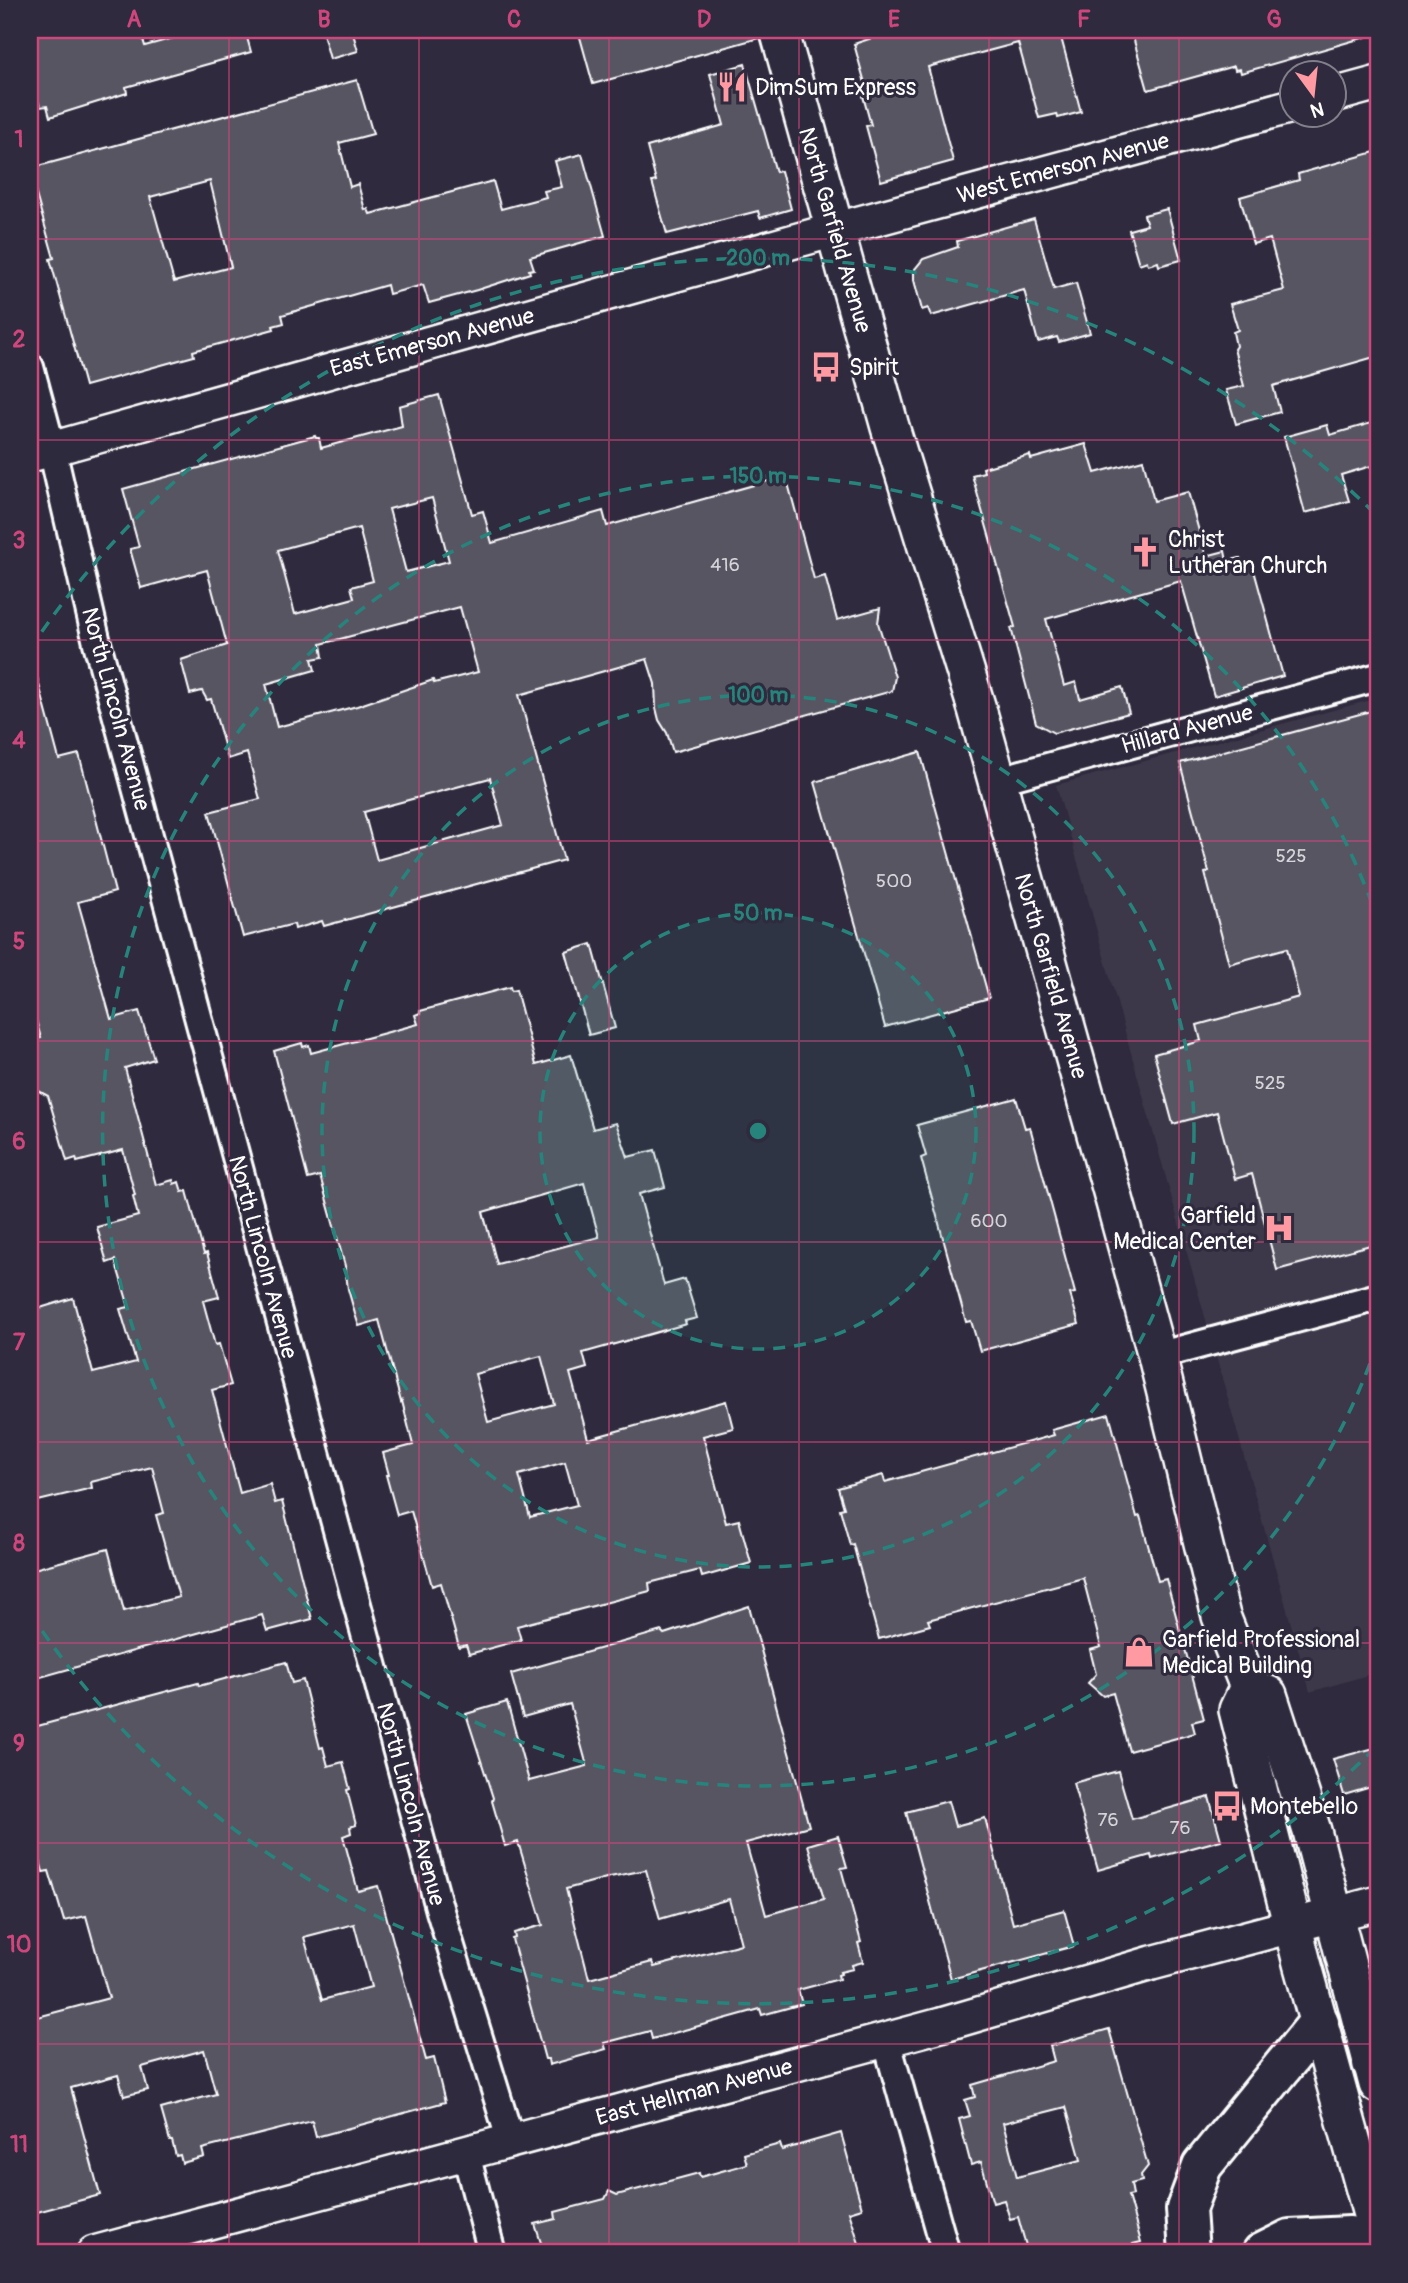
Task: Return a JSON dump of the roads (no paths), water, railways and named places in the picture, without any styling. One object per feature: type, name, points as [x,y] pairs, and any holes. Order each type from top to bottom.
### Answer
[{"type":"highway","points":[[1189,2253],[1186,2209],[1202,2166],[1319,2022]]},
{"type":"highway","points":[[1262,2253],[1290,2239],[1350,2236],[1378,2248]]},
{"type":"main road","name":"North Garfield Avenue","points":[[779,30],[890,427],[977,709],[1157,1356],[1221,1616],[1249,1687]]},
{"type":"main road","points":[[1376,2071],[1312,1831],[1268,1695],[1249,1687],[1238,1710],[1378,2236]]},
{"type":"street","points":[[1348,91],[1378,83]]},
{"type":"street","name":"West Emerson Avenue","points":[[834,230],[1278,110]]},
{"type":"street","name":"East Emerson Avenue","points":[[41,452],[834,230]]},
{"type":"street","name":"North Lincoln Avenue","points":[[30,367],[41,452],[100,655],[437,1899],[511,2142]]},
{"type":"street","name":"Hillard Avenue","points":[[996,781],[1378,677]]},
{"type":"street","points":[[1157,1356],[1378,1297]]},
{"type":"street","name":"East Hellman Avenue","points":[[94,2253],[511,2142],[1293,1924],[1378,1903]]},
{"type":"street","points":[[886,2039],[946,2253]]},
{"type":"street","points":[[466,2154],[492,2253]]},
{"type":"place","name":"DimSum Express","points":[[732,87]]},
{"type":"place","name":"Spirit","points":[[826,367]]},
{"type":"place","name":"Christ Lutheran Church","points":[[1145,552]]},
{"type":"place","name":"Garfield Medical Center","points":[[1279,1228]]},
{"type":"place","name":"Garfield Professional Medical Building","points":[[1139,1652]]},
{"type":"place","name":"Montebello","points":[[1227,1806]]}]
